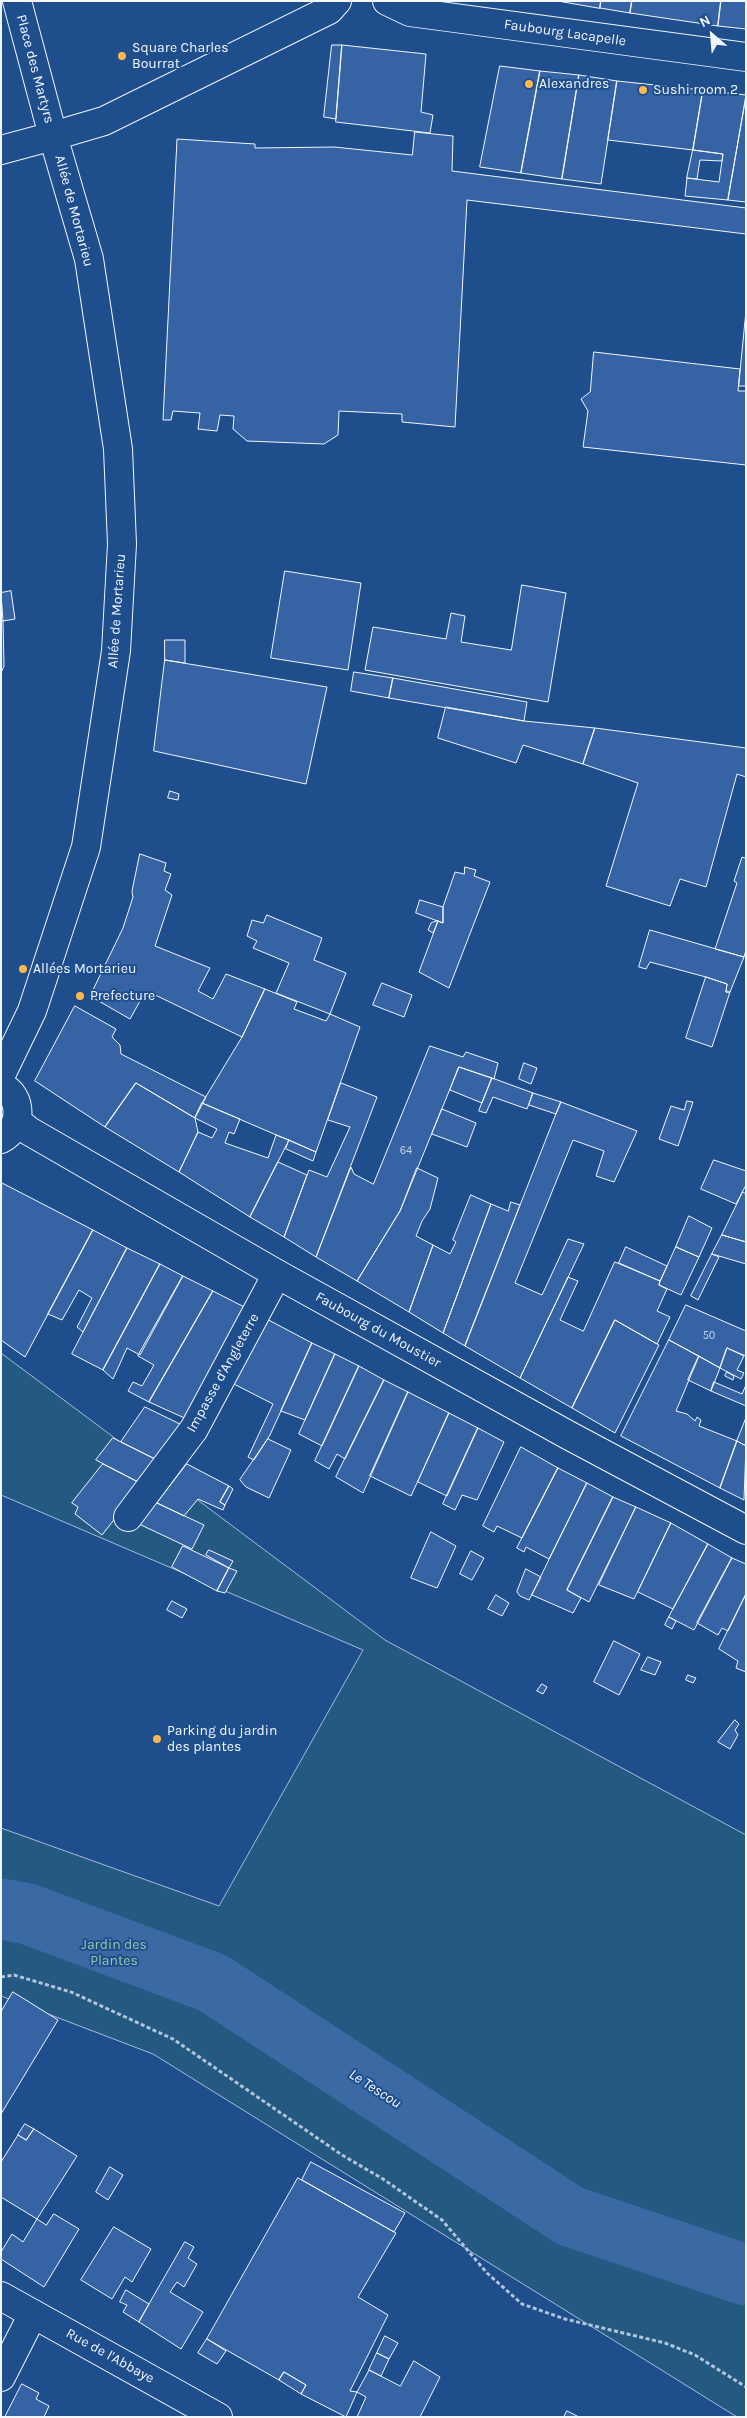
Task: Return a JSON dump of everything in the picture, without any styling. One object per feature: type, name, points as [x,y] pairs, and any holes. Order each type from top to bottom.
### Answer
[{"type":"main road","name":"Place des Martyrs","points":[[17,1],[53,136]]},
{"type":"main road","points":[[1,150],[104,121],[329,10],[337,1]]},
{"type":"main road","name":"Faubourg Lacapelle","points":[[387,1],[410,12],[746,57]]},
{"type":"main road","name":"Allée de Mortarieu","points":[[1,1075],[32,1011],[86,847],[116,651],[122,544],[118,449],[89,259],[53,136]]},
{"type":"main road","points":[[1,1086],[12,1094],[17,1103],[9,1130]]},
{"type":"main road","name":"Faubourg du Moustier","points":[[9,1130],[29,1131],[277,1274],[568,1435],[746,1530]]},
{"type":"main road","name":"Impasse d'Angleterre","points":[[128,1517],[194,1429],[277,1274]]},
{"type":"main road","name":"Rue de l'Abbaye","points":[[1,2296],[218,2417]]},
{"type":"main road","points":[[1,2377],[33,2314]]},
{"type":"path","points":[[1,1977],[14,1975],[71,1992],[173,2039],[342,2155],[383,2179],[442,2220],[487,2274],[522,2304],[565,2319],[665,2343],[695,2355],[746,2387]]},
{"type":"green space","name":"Jardin des Plantes","points":[[1,1353],[385,1640],[746,1835],[746,2417],[737,2417],[153,2054],[1,1996],[1,1828],[219,1906],[363,1650],[1,1495]]},
{"type":"building","points":[[558,1],[601,1],[600,8]]},
{"type":"building","points":[[601,1],[632,1],[630,13],[600,8]]},
{"type":"building","points":[[632,1],[721,1],[718,26],[630,13]]},
{"type":"building","points":[[721,1],[746,1],[746,29],[718,26]]},
{"type":"building","points":[[332,45],[342,45],[336,119],[324,117]]},
{"type":"building","points":[[342,45],[426,54],[421,112],[433,115],[430,133],[336,122]]},
{"type":"building","points":[[500,66],[540,71],[521,173],[480,167]]},
{"type":"building","points":[[540,71],[579,75],[562,179],[521,173]]},
{"type":"building","points":[[579,75],[617,81],[601,184],[562,179]]},
{"type":"building","points":[[617,81],[703,90],[693,150],[608,140]]},
{"type":"building","points":[[703,90],[746,95],[728,200],[685,196],[687,178],[719,182],[723,154],[693,150]]},
{"type":"building","points":[[746,97],[746,202],[728,200]]},
{"type":"building","points":[[415,132],[453,136],[452,171],[746,208],[746,234],[467,200],[455,427],[402,422],[402,414],[339,411],[338,435],[324,444],[247,441],[233,429],[234,416],[220,415],[217,431],[198,429],[200,413],[173,411],[171,420],[163,420],[177,139],[255,144],[255,148],[334,147],[412,155]]},
{"type":"building","points":[[693,150],[723,154],[722,161],[700,160],[697,179],[687,178]]},
{"type":"building","points":[[746,311],[746,386],[739,386]]},
{"type":"building","points":[[594,352],[740,369],[738,391],[746,391],[746,465],[583,447],[588,411],[581,399],[590,392]]},
{"type":"building","points":[[285,571],[361,583],[348,670],[271,658]]},
{"type":"building","points":[[522,585],[566,593],[548,702],[365,670],[373,627],[446,639],[451,613],[465,616],[461,642],[511,650]]},
{"type":"building","points":[[11,591],[15,619],[3,621],[1,593]]},
{"type":"building","points":[[3,621],[4,666],[1,673],[1,622]]},
{"type":"building","points":[[165,640],[185,640],[185,663],[165,660]]},
{"type":"building","points":[[165,660],[327,687],[306,784],[154,751]]},
{"type":"building","points":[[354,672],[393,678],[389,698],[351,691]]},
{"type":"building","points":[[393,678],[527,702],[524,721],[389,698]]},
{"type":"building","points":[[446,707],[524,721],[595,728],[583,764],[523,745],[516,763],[438,738]]},
{"type":"building","points":[[595,728],[746,748],[746,777],[737,774],[706,887],[680,879],[670,906],[606,886],[638,783],[583,764]]},
{"type":"building","points":[[170,791],[179,794],[178,800],[168,798]]},
{"type":"building","points":[[140,854],[166,863],[164,871],[171,874],[165,890],[172,895],[155,946],[210,968],[198,991],[213,999],[226,974],[265,989],[242,1037],[149,992],[144,994],[130,1019],[90,996],[123,928],[133,897],[132,892]]},
{"type":"building","points":[[746,856],[746,950],[744,957],[715,949],[737,883],[734,881],[742,857],[745,858]]},
{"type":"building","points":[[465,867],[476,870],[474,876],[490,882],[449,988],[419,972],[438,921],[443,923],[443,907],[455,872],[464,874]]},
{"type":"building","points":[[420,900],[443,907],[443,923],[416,913]]},
{"type":"building","points":[[267,915],[322,938],[314,960],[346,973],[330,1014],[276,993],[289,963],[253,948],[257,941],[247,936],[252,920],[263,923]]},
{"type":"building","points":[[438,921],[433,933],[428,930],[431,923]]},
{"type":"building","points":[[650,930],[744,957],[730,992],[726,992],[727,984],[706,977],[650,962],[646,969],[639,967]]},
{"type":"building","points":[[706,977],[727,984],[726,992],[730,992],[712,1047],[686,1038]]},
{"type":"building","points":[[382,983],[412,995],[404,1017],[373,1005]]},
{"type":"building","points":[[265,989],[297,1002],[294,1009],[326,1021],[330,1014],[360,1027],[316,1152],[202,1103],[242,1037]]},
{"type":"building","points":[[75,1006],[116,1029],[112,1037],[120,1045],[121,1054],[206,1097],[195,1118],[136,1083],[105,1127],[35,1081]]},
{"type":"building","points":[[430,1046],[463,1057],[466,1052],[498,1063],[494,1079],[459,1067],[400,1211],[357,1281],[316,1257],[351,1167],[354,1174],[373,1184]]},
{"type":"building","points":[[524,1063],[537,1068],[531,1084],[519,1079]]},
{"type":"building","points":[[459,1067],[492,1078],[482,1103],[450,1090]]},
{"type":"building","points":[[492,1078],[533,1093],[527,1109],[493,1097],[486,1113],[479,1111]]},
{"type":"building","points":[[136,1083],[195,1118],[198,1132],[179,1172],[105,1127]]},
{"type":"building","points":[[341,1083],[377,1097],[316,1257],[284,1237],[309,1170],[327,1177],[350,1127],[328,1120]]},
{"type":"building","points":[[533,1093],[561,1102],[556,1114],[529,1105]]},
{"type":"building","points":[[687,1101],[693,1102],[678,1146],[659,1139],[671,1106],[684,1110]]},
{"type":"building","points":[[561,1102],[637,1131],[614,1182],[596,1176],[604,1151],[573,1140],[515,1283],[542,1295],[568,1239],[584,1244],[520,1378],[465,1346]]},
{"type":"building","points":[[202,1103],[240,1119],[234,1134],[229,1132],[225,1143],[268,1158],[276,1135],[289,1140],[250,1217],[179,1172],[198,1132],[212,1138],[217,1129],[195,1118]]},
{"type":"building","points":[[442,1109],[476,1123],[467,1147],[432,1134]]},
{"type":"building","points":[[289,1140],[316,1152],[313,1161],[286,1149]]},
{"type":"building","points":[[714,1160],[746,1171],[746,1185],[736,1204],[701,1189]]},
{"type":"building","points":[[278,1162],[307,1175],[284,1237],[250,1217]]},
{"type":"building","points":[[417,1168],[438,1178],[430,1209],[422,1221],[416,1236],[433,1245],[409,1312],[357,1281],[400,1211]]},
{"type":"building","points":[[2,1183],[93,1230],[25,1357],[1,1340]]},
{"type":"building","points":[[743,1192],[746,1194],[746,1242],[722,1235]]},
{"type":"building","points":[[471,1195],[491,1204],[443,1333],[409,1312],[433,1245],[450,1254],[456,1242],[453,1240]]},
{"type":"building","points":[[511,1202],[520,1205],[465,1346],[443,1333],[491,1204],[508,1211]]},
{"type":"building","points":[[689,1216],[712,1228],[699,1257],[676,1247]]},
{"type":"building","points":[[93,1230],[127,1248],[83,1332],[77,1327],[92,1298],[79,1290],[62,1320],[48,1314]]},
{"type":"building","points":[[722,1235],[746,1242],[746,1264],[712,1254]]},
{"type":"building","points":[[626,1247],[667,1266],[660,1281],[619,1263]]},
{"type":"building","points":[[676,1247],[699,1257],[681,1295],[659,1285]]},
{"type":"building","points":[[127,1248],[160,1264],[103,1370],[72,1354]]},
{"type":"building","points":[[712,1254],[719,1257],[698,1300],[691,1296]]},
{"type":"building","points":[[615,1262],[660,1281],[659,1285],[667,1289],[657,1311],[670,1317],[657,1344],[615,1320],[572,1408],[520,1378],[568,1277],[578,1281],[560,1320],[583,1331]]},
{"type":"building","points":[[160,1264],[183,1276],[140,1355],[127,1348],[113,1379],[103,1370]]},
{"type":"building","points":[[183,1276],[213,1291],[149,1402],[128,1391],[133,1382],[142,1386],[154,1365],[138,1356]]},
{"type":"building","points":[[213,1291],[252,1311],[189,1420],[149,1402]]},
{"type":"building","points":[[686,1305],[746,1331],[746,1356],[727,1348],[720,1368],[669,1340]]},
{"type":"building","points":[[261,1316],[312,1343],[270,1435],[254,1460],[248,1457],[273,1404],[228,1381]]},
{"type":"building","points":[[615,1320],[659,1345],[615,1433],[572,1408]]},
{"type":"building","points":[[669,1340],[699,1356],[676,1411],[687,1414],[695,1421],[697,1417],[701,1420],[699,1426],[737,1441],[720,1488],[621,1436]]},
{"type":"building","points":[[312,1343],[335,1354],[305,1420],[281,1411]]},
{"type":"building","points":[[727,1348],[744,1356],[737,1370],[744,1373],[741,1379],[720,1368]]},
{"type":"building","points":[[335,1354],[359,1366],[322,1446],[299,1434]]},
{"type":"building","points":[[699,1356],[720,1368],[711,1391],[688,1380]]},
{"type":"building","points":[[359,1366],[384,1380],[345,1459],[337,1454],[329,1469],[315,1461]]},
{"type":"building","points":[[727,1372],[734,1376],[733,1380],[725,1376]]},
{"type":"building","points":[[384,1380],[408,1392],[363,1493],[336,1477]]},
{"type":"building","points":[[714,1382],[742,1394],[746,1385],[746,1406],[711,1391]]},
{"type":"building","points":[[408,1392],[449,1413],[411,1496],[370,1476]]},
{"type":"building","points":[[145,1407],[184,1426],[159,1461],[121,1442]]},
{"type":"building","points":[[449,1413],[478,1428],[447,1496],[418,1482]]},
{"type":"building","points":[[746,1418],[746,1446],[737,1441]]},
{"type":"building","points":[[478,1428],[504,1442],[477,1500],[462,1495],[455,1510],[443,1504]]},
{"type":"building","points":[[113,1438],[159,1461],[142,1484],[96,1460]]},
{"type":"building","points":[[268,1439],[291,1450],[269,1498],[246,1487],[240,1480]]},
{"type":"building","points":[[737,1441],[746,1446],[744,1500],[720,1488]]},
{"type":"building","points":[[521,1447],[558,1468],[522,1538],[497,1526],[494,1532],[483,1526]]},
{"type":"building","points":[[103,1464],[142,1484],[102,1535],[75,1514],[78,1507],[72,1503]]},
{"type":"building","points":[[187,1464],[229,1486],[220,1502],[225,1505],[223,1510],[198,1499],[184,1516],[157,1503]]},
{"type":"building","points":[[558,1468],[587,1483],[549,1559],[526,1547],[524,1552],[517,1548]]},
{"type":"building","points":[[587,1483],[613,1497],[567,1590],[581,1598],[573,1613],[532,1595]]},
{"type":"building","points":[[229,1486],[233,1489],[225,1505],[220,1502]]},
{"type":"building","points":[[613,1497],[636,1507],[589,1602],[567,1590]]},
{"type":"building","points":[[157,1503],[204,1525],[192,1549],[139,1524]]},
{"type":"building","points":[[636,1507],[671,1523],[634,1599],[599,1585]]},
{"type":"building","points":[[671,1523],[708,1544],[673,1609],[638,1592]]},
{"type":"building","points":[[431,1532],[456,1546],[437,1588],[411,1578]]},
{"type":"building","points":[[708,1544],[732,1558],[694,1630],[669,1617]]},
{"type":"building","points":[[183,1546],[229,1568],[217,1591],[172,1567]]},
{"type":"building","points":[[209,1550],[233,1561],[229,1568],[206,1555]]},
{"type":"building","points":[[471,1551],[484,1558],[472,1580],[460,1574]]},
{"type":"building","points":[[732,1558],[746,1564],[746,1594],[728,1631],[722,1628],[718,1635],[697,1623]]},
{"type":"building","points":[[229,1568],[237,1571],[225,1593],[217,1591]]},
{"type":"building","points":[[526,1569],[541,1577],[529,1600],[520,1596],[517,1592]]},
{"type":"building","points":[[746,1594],[746,1672],[736,1668],[738,1661],[719,1649]]},
{"type":"building","points":[[496,1595],[509,1603],[502,1616],[488,1609]]},
{"type":"building","points":[[172,1601],[187,1609],[182,1618],[167,1610]]},
{"type":"building","points":[[669,1617],[676,1621],[672,1629],[665,1625]]},
{"type":"building","points":[[614,1641],[640,1654],[619,1695],[594,1682]]},
{"type":"building","points":[[648,1657],[661,1662],[655,1675],[641,1670]]},
{"type":"building","points":[[688,1675],[696,1678],[693,1683],[686,1680]]},
{"type":"building","points":[[542,1684],[547,1687],[543,1694],[537,1691]]},
{"type":"building","points":[[735,1720],[739,1724],[735,1730],[738,1735],[730,1749],[718,1742]]},
{"type":"building","points":[[13,1992],[58,2020],[1,2114],[1,2012]]},
{"type":"building","points":[[25,2124],[34,2129],[26,2140],[18,2135]]},
{"type":"building","points":[[34,2129],[77,2156],[37,2219],[1,2197],[1,2162],[18,2135],[26,2140]]},
{"type":"building","points":[[311,2162],[405,2213],[394,2232],[302,2180]]},
{"type":"building","points":[[110,2167],[123,2175],[108,2200],[96,2192]]},
{"type":"building","points":[[298,2178],[396,2233],[358,2297],[388,2315],[350,2391],[357,2392],[346,2417],[301,2394],[306,2385],[284,2372],[279,2380],[207,2339]]},
{"type":"building","points":[[54,2214],[79,2229],[44,2287],[1,2259],[1,2252],[12,2234],[23,2242],[37,2219],[46,2225]]},
{"type":"building","points":[[114,2227],[151,2249],[132,2282],[125,2277],[112,2299],[81,2280]]},
{"type":"building","points":[[185,2242],[194,2247],[188,2258],[197,2264],[184,2287],[177,2282],[170,2292],[203,2312],[181,2349],[139,2322]]},
{"type":"building","points":[[126,2290],[149,2304],[139,2322],[123,2312],[127,2305],[120,2302]]},
{"type":"building","points":[[385,2336],[398,2343],[389,2359],[377,2353]]},
{"type":"building","points":[[207,2339],[226,2351],[217,2364],[198,2353]]},
{"type":"building","points":[[377,2353],[389,2359],[381,2376],[369,2370]]},
{"type":"building","points":[[414,2361],[440,2377],[420,2417],[357,2417],[366,2397],[357,2392],[369,2370],[400,2386]]},
{"type":"building","points":[[284,2372],[306,2385],[301,2394],[279,2380]]},
{"type":"building","points":[[22,2384],[39,2393],[36,2399],[49,2406],[44,2417],[5,2417]]},
{"type":"building","points":[[567,2411],[579,2417],[564,2417]]},
{"type":"waterway","name":"Le Tescou","points":[[1,1909],[28,1914],[213,1983],[570,2216],[746,2275]]},
{"type":"place","name":"Square Charles Bourrat","points":[[122,56]]},
{"type":"place","name":"Alexandres","points":[[529,84]]},
{"type":"place","name":"Sushi room 2","points":[[643,90]]},
{"type":"place","name":"Allées Mortarieu","points":[[23,969]]},
{"type":"place","name":"Prefecture","points":[[80,996]]},
{"type":"place","name":"Parking du jardin des plantes","points":[[157,1739]]}]
